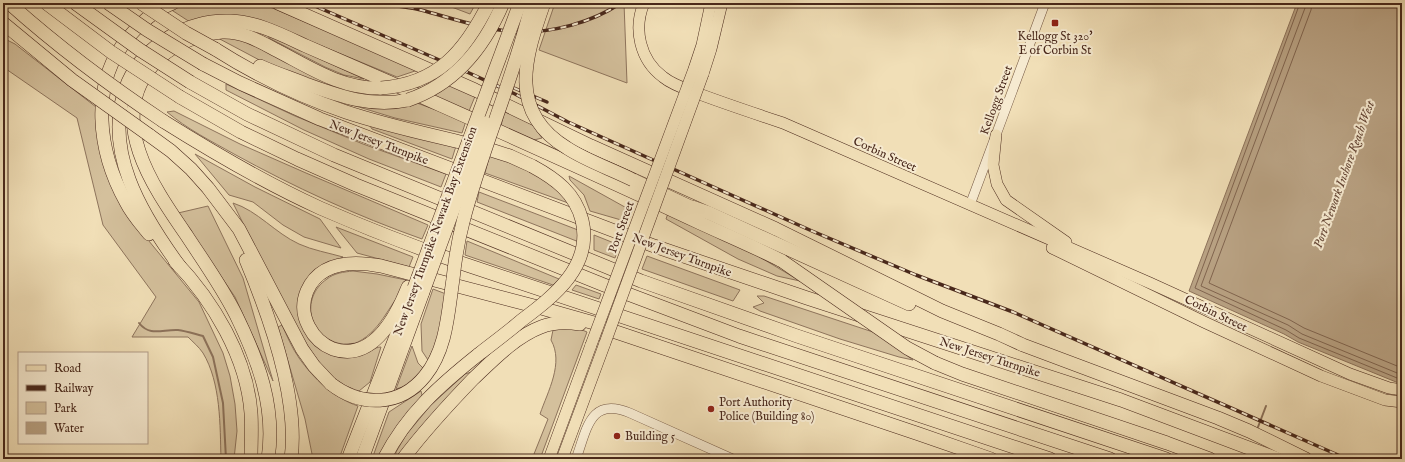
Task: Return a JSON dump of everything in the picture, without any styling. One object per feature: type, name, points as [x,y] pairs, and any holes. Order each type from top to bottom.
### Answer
[{"type":"highway","points":[[9,3],[89,69],[163,121],[221,157],[320,208],[395,239],[467,265],[1050,459]]},
{"type":"highway","points":[[46,3],[111,52],[180,97],[241,132],[321,170],[604,285],[746,338],[1110,459]]},
{"type":"highway","points":[[75,3],[134,46],[190,82],[247,114],[334,155],[641,281],[790,334],[1166,459]]},
{"type":"highway","name":"New Jersey Turnpike","points":[[108,3],[147,30],[203,64],[246,86],[320,120],[654,246],[800,296],[1121,400],[1278,459]]},
{"type":"highway","points":[[141,3],[181,30],[238,64],[332,107],[363,117],[491,150],[510,156],[532,166],[563,186],[575,203],[581,217],[583,231],[581,253],[574,270],[560,289],[541,306],[447,380],[424,402],[404,426],[384,459]]},
{"type":"highway","points":[[174,3],[149,16],[136,27],[116,56],[104,86],[102,102],[105,147],[116,183],[136,219],[195,285],[218,318],[232,344],[241,367],[251,412],[251,459]]},
{"type":"highway","points":[[278,3],[475,90],[591,146],[796,238],[942,311],[1000,334],[1023,345],[1225,421],[1306,459]]},
{"type":"highway","points":[[268,459],[270,436],[269,407],[257,362],[230,304],[158,193],[145,168],[136,140],[133,120],[134,107],[138,90],[145,75],[150,68],[168,52],[180,44],[196,38],[222,32],[250,37],[341,82],[364,88],[394,87],[414,82],[444,65],[466,43],[489,3]]},
{"type":"highway","points":[[215,49],[342,96],[366,102],[381,103],[408,100],[443,83],[465,65],[486,38],[503,3]]},
{"type":"highway","name":"New Jersey Turnpike Newark Bay Extension","points":[[362,459],[426,255],[520,3]]},
{"type":"highway","points":[[3,23],[102,102],[171,151],[188,166],[239,229],[307,357],[331,384],[343,392],[356,398],[374,401],[399,396],[413,387],[425,375],[434,362],[441,345],[446,328],[457,249],[465,213],[524,37],[531,3]]},
{"type":"highway","name":"New Jersey Turnpike Newark Bay Extension","points":[[348,459],[531,3]]},
{"type":"highway","points":[[544,3],[532,42],[525,73],[526,90],[533,113],[542,127],[548,134],[567,148],[692,207],[764,247],[907,348],[935,363],[962,374],[1162,441],[1210,459]]},
{"type":"highway","points":[[180,267],[150,222],[132,186],[120,145],[120,114],[124,94],[130,78],[140,63],[157,46],[168,38],[186,29],[208,23],[229,21],[246,23],[264,28],[322,53],[557,157],[782,261]]},
{"type":"highway","points":[[692,207],[709,213],[921,310],[998,338],[1023,345]]},
{"type":"highway","points":[[224,209],[251,273],[276,345],[291,416],[292,440],[290,459]]},
{"type":"highway","points":[[415,289],[387,328],[374,341],[360,348],[344,351],[327,346],[312,332],[306,319],[304,301],[308,288],[324,271],[335,266],[349,263],[372,264],[396,269],[594,323],[607,329],[991,459]]},
{"type":"highway","points":[[402,459],[432,423],[470,383],[499,355],[525,335],[543,326],[560,323],[576,323],[607,329]]},
{"type":"main road","name":"Corbin Street","points":[[644,3],[640,18],[640,38],[646,57],[653,68],[670,82],[732,106],[783,123],[1025,230],[1088,256],[1350,374],[1389,388],[1402,390]]},
{"type":"main road","name":"Port Street","points":[[562,459],[605,343],[699,71],[702,45],[711,3]]},
{"type":"main road","name":"Port Street","points":[[549,459],[591,345],[699,71],[711,49],[722,3]]},
{"type":"main road","points":[[996,135],[993,165],[997,184],[1006,200],[1027,216],[1088,256]]},
{"type":"main road","name":"Corbin Street","points":[[1025,230],[1059,252],[1268,352],[1321,376],[1364,393],[1385,400],[1402,402]]},
{"type":"street","name":"Kellogg Street","points":[[970,205],[1045,3]]},
{"type":"street","points":[[576,459],[594,414],[611,407],[622,409],[733,459]]},
{"type":"green space","points":[[187,3],[263,4],[418,70],[397,77],[261,21],[190,22],[170,9]]},
{"type":"green space","points":[[441,3],[476,3],[470,14]]},
{"type":"green space","points":[[555,3],[624,3],[627,83],[539,50]]},
{"type":"green space","points":[[268,35],[364,79],[344,75],[325,67],[269,38]]},
{"type":"green space","points":[[216,37],[240,38],[338,87],[326,85],[265,63]]},
{"type":"green space","points":[[3,38],[15,44],[96,107],[107,176],[144,235],[199,302],[223,353],[230,376],[235,404],[237,431],[234,459],[221,459],[220,418],[216,391],[209,365],[200,349],[188,337],[132,337],[156,297],[103,225],[77,118],[6,69],[3,71]]},
{"type":"green space","points":[[451,83],[476,94],[469,111],[432,95]]},
{"type":"green space","points":[[226,84],[295,116],[363,144],[446,174],[441,187],[369,159],[304,130],[226,90]]},
{"type":"green space","points":[[336,100],[417,103],[466,121],[462,133],[395,118]]},
{"type":"green space","points":[[505,109],[529,120],[542,138],[534,140],[501,126]]},
{"type":"green space","points":[[174,111],[240,144],[428,225],[422,239],[350,211],[257,166],[199,134],[167,112]]},
{"type":"green space","points":[[370,126],[456,146],[452,159],[372,129]]},
{"type":"green space","points":[[490,153],[548,180],[571,204],[485,173]]},
{"type":"green space","points":[[195,154],[255,187],[320,219],[341,248],[304,237],[283,225],[253,202],[229,195]]},
{"type":"green space","points":[[569,176],[632,211],[628,222],[590,211],[584,195],[570,180]]},
{"type":"green space","points":[[479,192],[578,230],[579,242],[477,202]]},
{"type":"green space","points":[[233,203],[250,211],[282,234],[299,244],[315,250],[343,257],[330,263],[304,290],[315,344],[325,352],[331,355],[351,357],[364,354],[381,347],[370,382],[359,391],[344,385],[331,376],[312,352],[292,318]]},
{"type":"green space","points":[[208,206],[243,278],[273,381],[235,297],[178,213]]},
{"type":"green space","points":[[668,213],[743,247],[800,281],[777,276],[738,259],[666,219]]},
{"type":"green space","points":[[336,227],[413,257],[409,267],[357,253]]},
{"type":"green space","points":[[594,235],[619,245],[615,258],[594,250]]},
{"type":"green space","points":[[467,241],[559,279],[553,285],[465,255]]},
{"type":"green space","points":[[647,256],[740,290],[733,301],[642,269]]},
{"type":"green space","points":[[353,271],[406,280],[397,298],[374,330],[358,342],[353,344],[343,344],[331,341],[322,335],[316,327],[312,317],[311,307],[313,297],[318,287],[327,279],[336,274]]},
{"type":"green space","points":[[576,285],[601,294],[599,299],[572,290]]},
{"type":"green space","points":[[433,289],[446,294],[440,335],[428,360],[422,351],[421,324]]},
{"type":"green space","points":[[757,296],[764,296],[876,333],[913,360],[840,339],[760,311],[753,307],[764,303]]},
{"type":"green space","points":[[282,325],[296,354],[311,373],[333,393],[349,403],[358,406],[339,459],[313,459],[305,419],[278,327]]},
{"type":"green space","points":[[575,327],[587,332],[540,459],[532,459],[548,419],[540,414],[550,387],[555,367],[555,349],[551,340],[553,330]]},
{"type":"green space","points":[[412,346],[418,363],[424,369],[406,386],[396,389]]},
{"type":"green space","points":[[478,370],[397,459],[395,459],[396,452],[406,435],[431,405],[465,374]]},
{"type":"green space","points":[[421,391],[422,395],[378,459],[372,459],[389,412]]},
{"type":"water","name":"Port Newark Inshore Reach West","points":[[1297,3],[1402,3],[1401,384],[1298,342],[1284,334],[1189,291]]},
{"type":"waterway","points":[[139,323],[143,327],[152,331],[178,330],[203,336],[213,357],[223,403],[226,459]]},
{"type":"waterway","points":[[1258,427],[1266,406]]},
{"type":"railway","points":[[308,3],[467,72],[515,94],[568,122],[812,231],[916,275],[1013,312],[1347,459]]},
{"type":"railway","points":[[372,3],[415,9],[481,26],[516,32],[557,29],[597,16],[621,3]]},
{"type":"railway","points":[[514,88],[547,102]]},
{"type":"place","name":"Kellogg St 320' E of Corbin St","points":[[1055,23]]},
{"type":"place","name":"Port Authority Police (Building 80)","points":[[711,409]]},
{"type":"place","name":"Building 5","points":[[617,436]]}]
